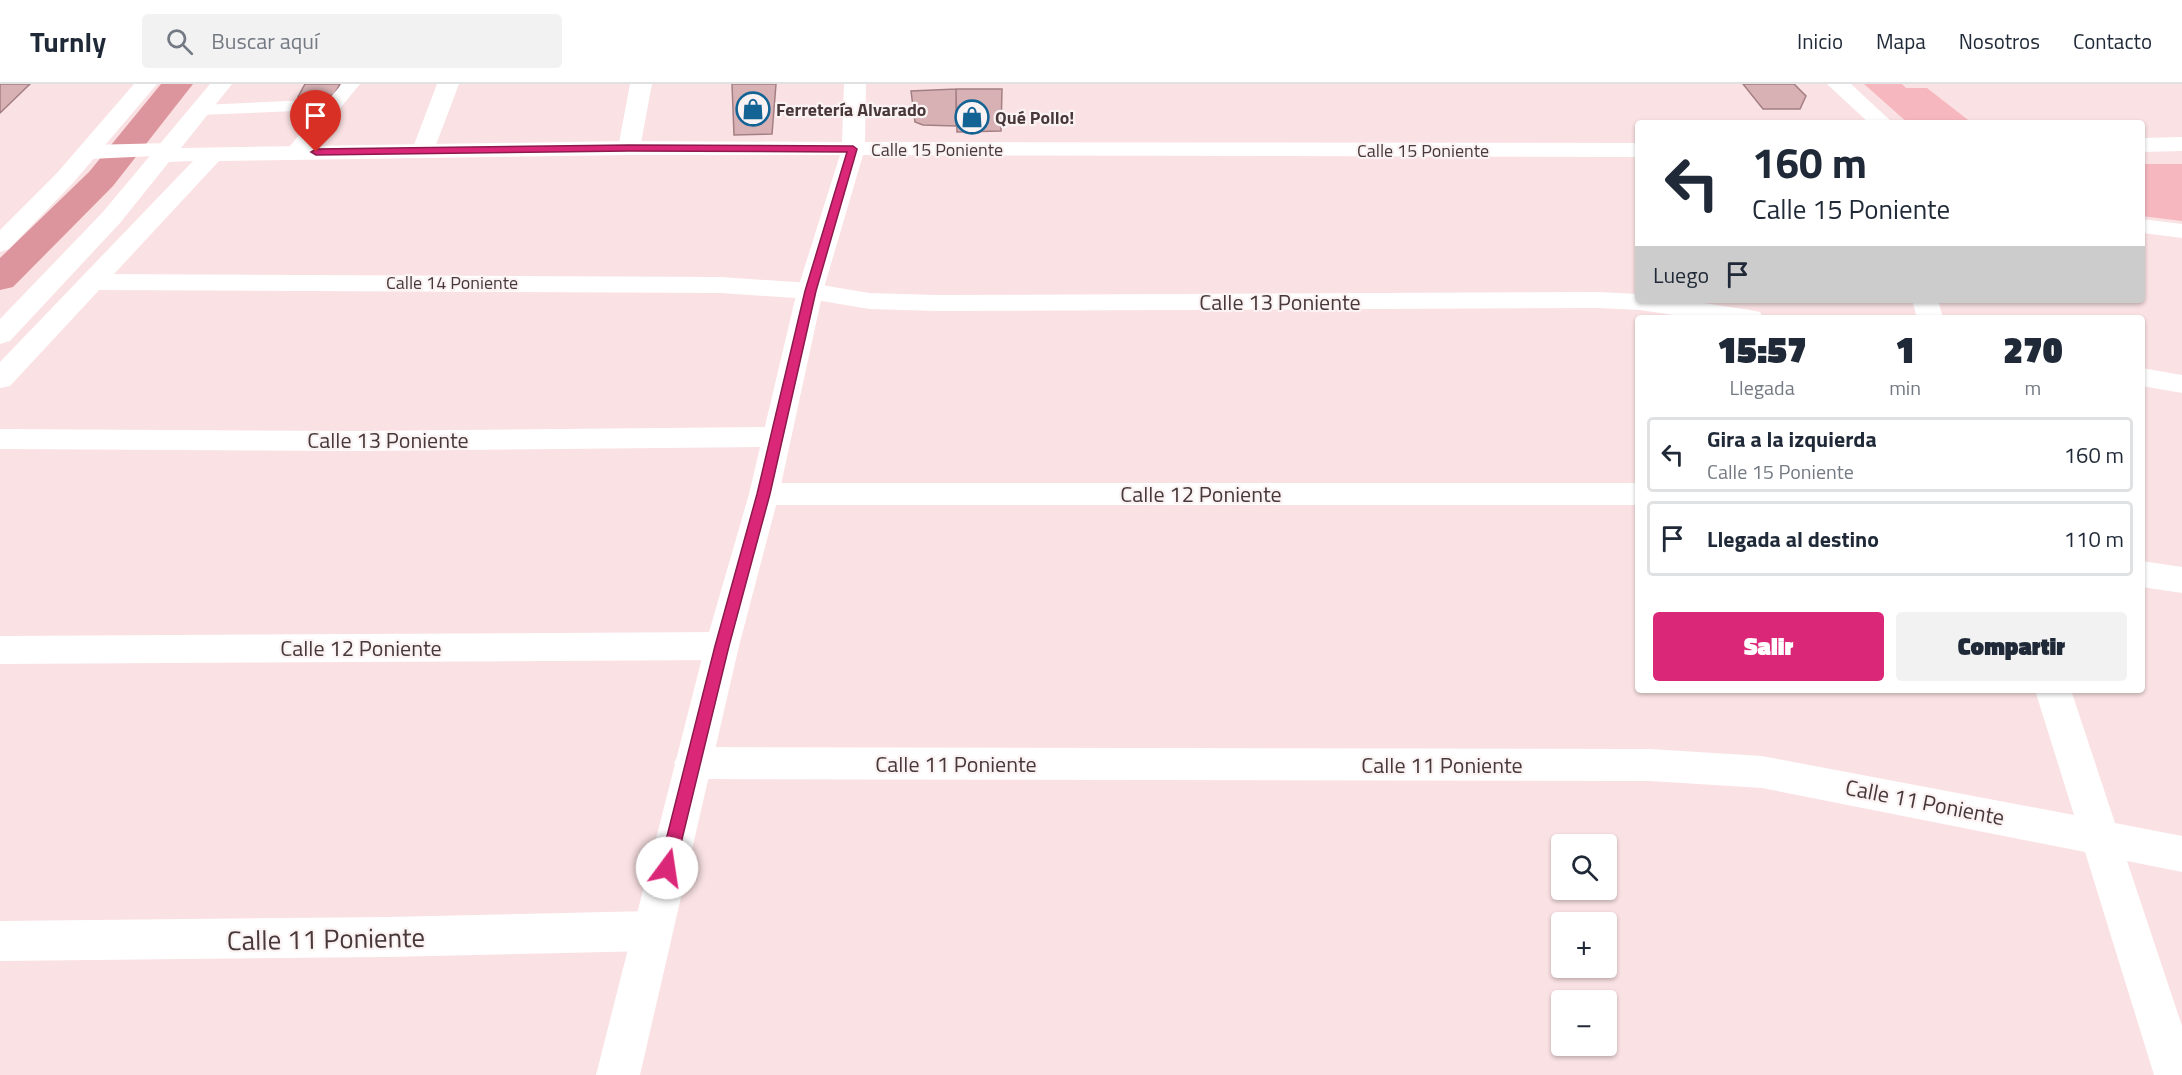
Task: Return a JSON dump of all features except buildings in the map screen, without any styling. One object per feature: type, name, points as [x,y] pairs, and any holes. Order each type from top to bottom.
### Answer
[{"type":"street","points":[[0,244],[98,151],[146,84]]},
{"type":"street","points":[[0,335],[111,218],[163,152],[222,84]]},
{"type":"street","points":[[423,150],[448,84]]},
{"type":"street","points":[[629,148],[641,84]]},
{"type":"street","points":[[618,1075],[651,931],[722,646],[764,494],[810,291],[853,149],[855,84]]},
{"type":"street","points":[[1838,84],[1879,120]]},
{"type":"street","points":[[2145,145],[2182,144]]},
{"type":"street","name":"Calle 15 Poniente","points":[[98,151],[213,154],[629,148],[1635,150]]},
{"type":"street","points":[[0,379],[213,154]]},
{"type":"street","points":[[2145,226],[2182,231]]},
{"type":"street","name":"Calle 14 Poniente","points":[[93,282],[710,285],[810,291]]},
{"type":"street","name":"Calle 13 Poniente","points":[[810,291],[869,301],[937,303],[1598,300],[1635,302]]},
{"type":"street","name":"Calle 13 Poniente","points":[[1647,303],[1729,315]]},
{"type":"street","points":[[2145,378],[2182,384]]},
{"type":"street","name":"Calle 13 Poniente","points":[[0,439],[358,441],[776,437]]},
{"type":"street","name":"Calle 12 Poniente","points":[[764,494],[1635,494]]},
{"type":"street","points":[[2145,574],[2182,580]]},
{"type":"street","name":"Calle 12 Poniente","points":[[0,650],[722,646]]},
{"type":"street","points":[[2054,693],[2176,1075]]},
{"type":"street","name":"Calle 11 Poniente","points":[[693,764],[1650,765],[1762,772],[2182,854]]},
{"type":"street","name":"Calle 11 Poniente","points":[[0,941],[398,937],[651,931]]},
{"type":"lane","points":[[294,153],[332,104],[351,84]]},
{"type":"lane","points":[[201,110],[332,104]]},
{"type":"shaded area","points":[[1864,84],[1902,84],[1906,88],[1927,88],[1968,120],[1905,120]]},
{"type":"shaded area","points":[[2145,164],[2182,164],[2182,221],[2145,216]]},
{"type":"waterway","points":[[0,279],[101,179],[177,84]]},
{"type":"place","name":"Ferretería Alvarado","points":[[753,109]]},
{"type":"place","name":"Qué Pollo!","points":[[972,117]]},
{"type":"route","points":[[316,152],[629,148],[853,149],[810,291],[764,494],[722,646],[667,868]]}]
